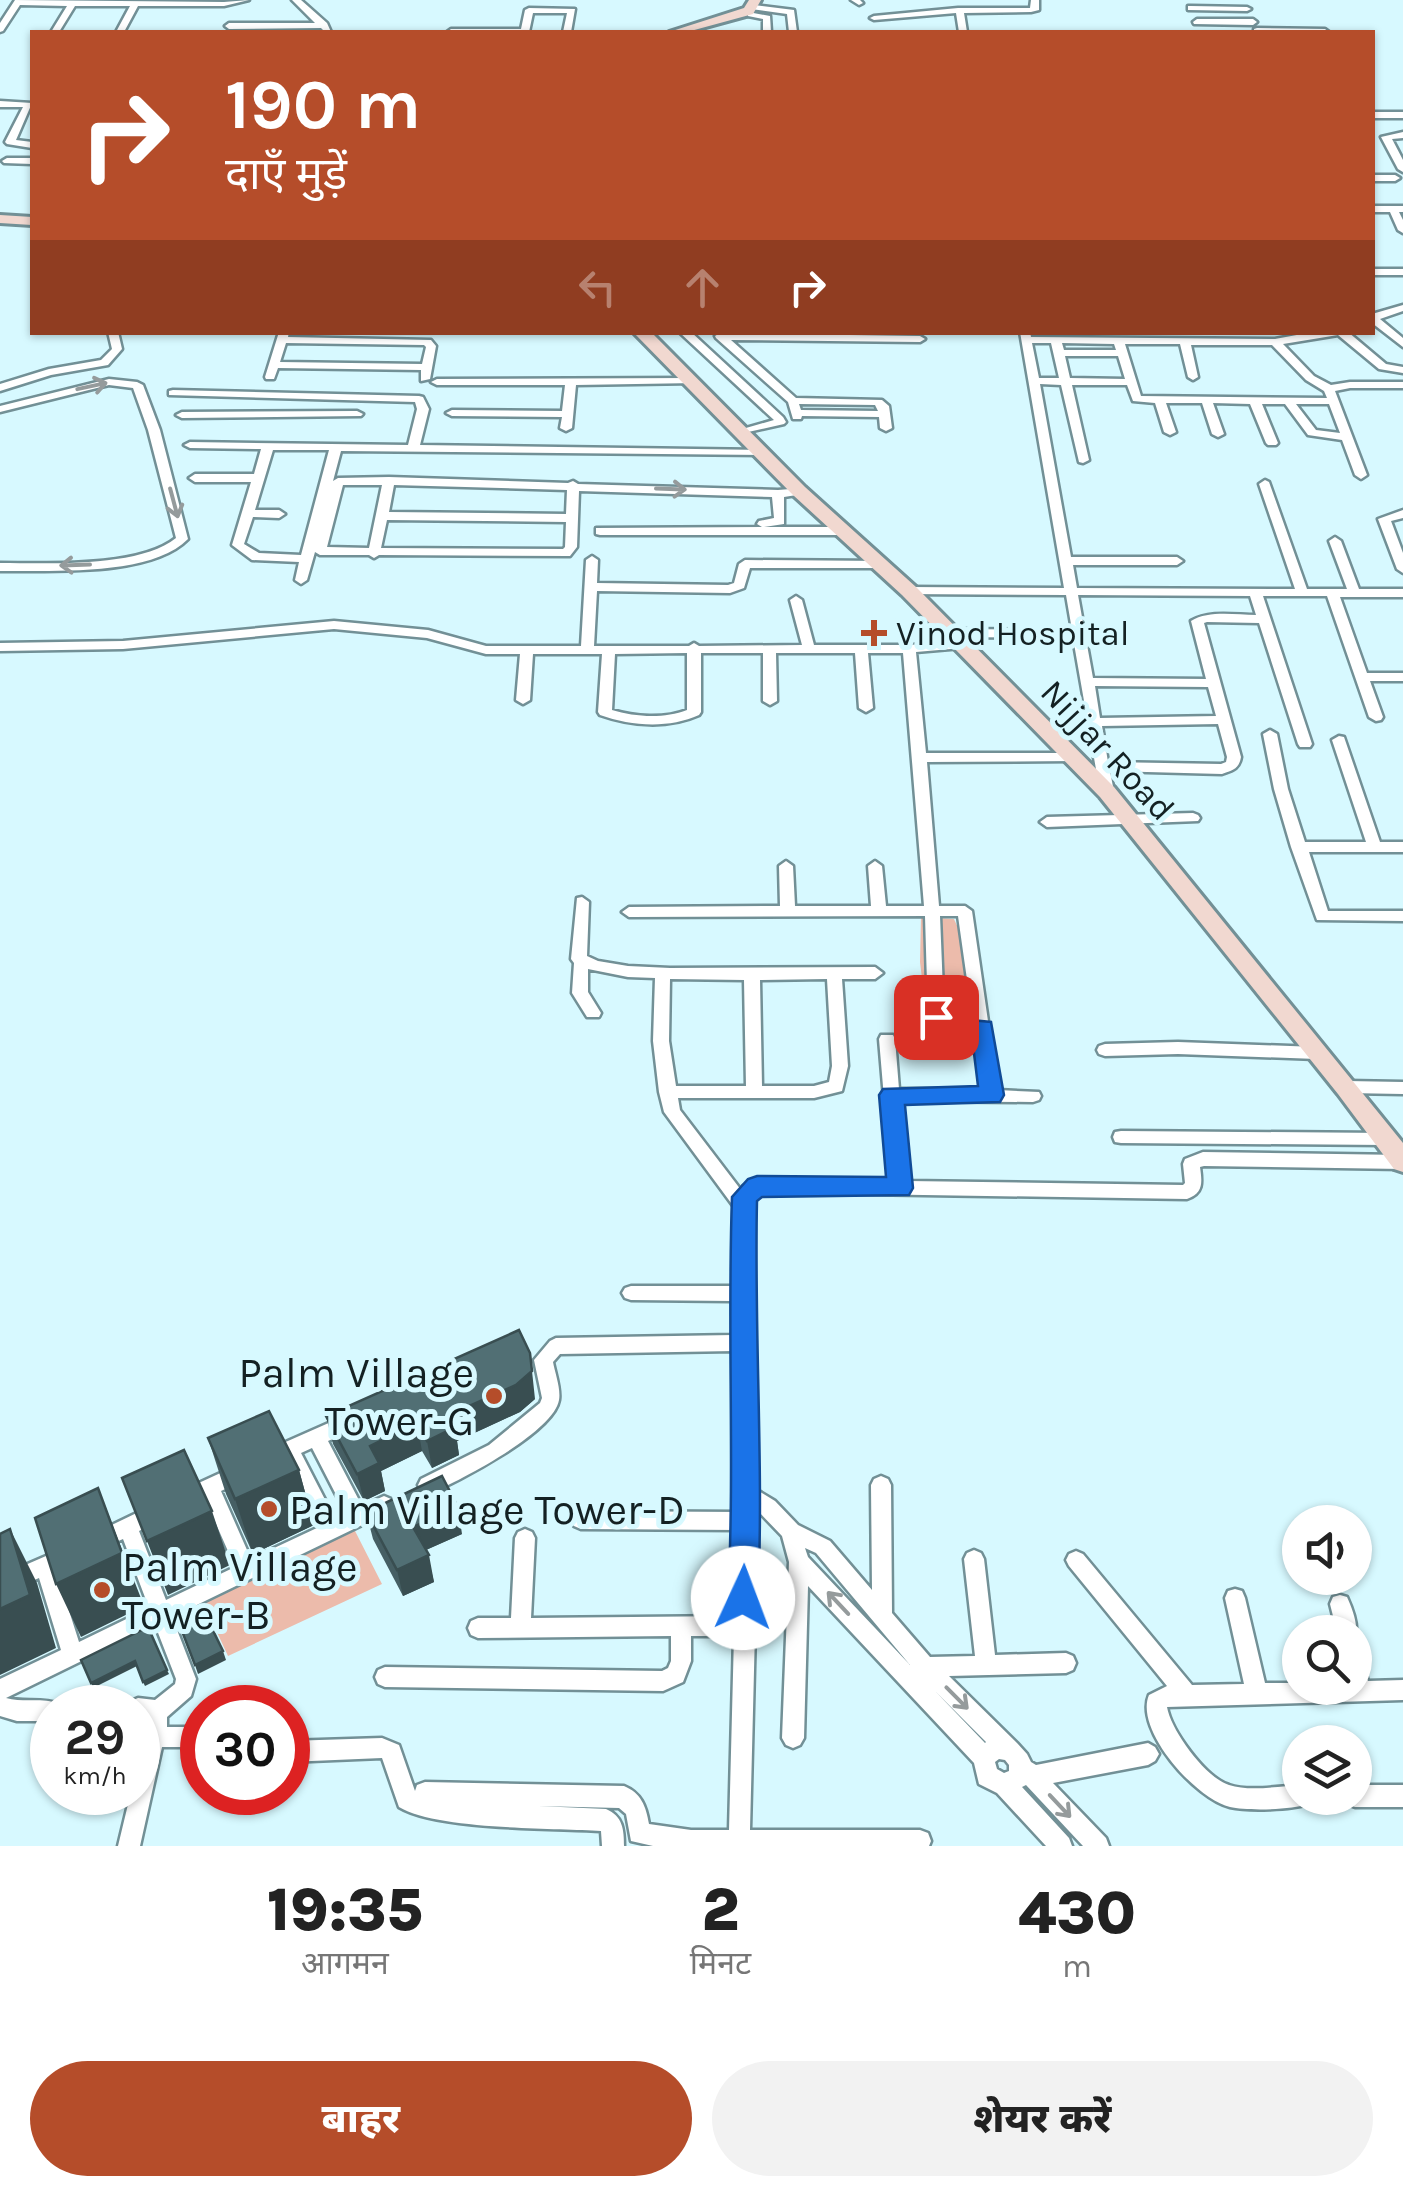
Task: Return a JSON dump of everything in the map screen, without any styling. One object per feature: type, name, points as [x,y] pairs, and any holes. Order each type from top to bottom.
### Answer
[{"type":"street","points":[[0,28],[18,1],[224,4],[246,0]]},
{"type":"street","points":[[296,0],[328,29]]},
{"type":"street","points":[[681,30],[782,0]]},
{"type":"street","points":[[928,0],[958,10],[1034,10],[1035,0]]},
{"type":"street","points":[[57,30],[73,3]]},
{"type":"street","points":[[121,30],[135,4]]},
{"type":"street","points":[[1192,8],[1245,4],[1256,28]]},
{"type":"street","points":[[874,18],[943,5]]},
{"type":"street","points":[[753,7],[766,18],[767,30]]},
{"type":"street","points":[[753,7],[790,12],[793,30]]},
{"type":"street","points":[[525,30],[529,10],[566,9],[572,12],[568,30]]},
{"type":"street","points":[[958,10],[962,30]]},
{"type":"street","points":[[1197,22],[1290,30]]},
{"type":"street","points":[[229,26],[328,29]]},
{"type":"street","points":[[1386,98],[1399,115]]},
{"type":"street","points":[[0,104],[29,105],[5,143]]},
{"type":"street","points":[[0,124],[18,124]]},
{"type":"street","points":[[1399,174],[1386,139],[1389,135],[1403,135]]},
{"type":"street","points":[[5,143],[30,145]]},
{"type":"street","points":[[7,161],[30,161]]},
{"type":"street","points":[[1398,209],[1403,230]]},
{"type":"street","points":[[0,220],[30,220]]},
{"type":"street","points":[[1375,272],[1403,272]]},
{"type":"street","points":[[1375,317],[1403,308]]},
{"type":"street","points":[[1375,320],[1403,344]]},
{"type":"street","points":[[0,388],[49,372],[104,363],[117,349],[114,335]]},
{"type":"street","name":"Nijjar Road","points":[[644,335],[764,453],[788,492],[844,530],[1107,792],[1347,1087],[1403,1162]]},
{"type":"street","points":[[687,335],[780,420],[794,424],[796,410]]},
{"type":"street","points":[[719,335],[920,339]]},
{"type":"street","points":[[719,335],[796,410],[884,414],[886,428]]},
{"type":"street","points":[[1342,335],[1382,367],[1403,370]]},
{"type":"street","points":[[430,376],[432,346],[426,342],[283,336],[272,371],[571,382],[692,381]]},
{"type":"street","points":[[1026,336],[1057,347],[1120,347],[1185,341],[1275,342],[1295,336]]},
{"type":"street","points":[[1026,336],[1107,792]]},
{"type":"street","points":[[1185,341],[1193,377]]},
{"type":"street","points":[[1275,342],[1330,395],[1361,474]]},
{"type":"street","points":[[1057,347],[1083,460]]},
{"type":"street","points":[[1120,347],[1138,399],[1289,402],[1330,395],[1350,384],[1403,385]]},
{"type":"street","points":[[1036,381],[1130,382]]},
{"type":"street","points":[[0,410],[108,382],[137,385],[154,430],[182,539],[161,552],[104,564],[0,567]]},
{"type":"street","points":[[566,428],[571,382]]},
{"type":"street","points":[[173,393],[422,400],[413,448]]},
{"type":"street","points":[[258,414],[264,395]]},
{"type":"street","points":[[301,580],[342,447],[362,397]]},
{"type":"street","points":[[1160,400],[1170,432]]},
{"type":"street","points":[[1208,401],[1218,434]]},
{"type":"street","points":[[1255,401],[1272,443]]},
{"type":"street","points":[[1289,402],[1312,433],[1348,437]]},
{"type":"street","points":[[452,413],[568,414]]},
{"type":"street","points":[[182,415],[357,414]]},
{"type":"street","points":[[744,432],[780,420]]},
{"type":"street","points":[[190,445],[764,453]]},
{"type":"street","points":[[268,446],[238,542],[242,550],[256,557],[306,560]]},
{"type":"street","points":[[195,478],[257,478]]},
{"type":"street","points":[[381,516],[571,521],[776,524],[780,522],[788,492],[574,486],[389,481],[338,482],[320,550],[374,554],[566,553],[571,547],[571,521],[574,486]]},
{"type":"street","points":[[374,554],[389,481]]},
{"type":"street","points":[[1265,484],[1302,592]]},
{"type":"street","points":[[246,513],[279,514]]},
{"type":"street","points":[[1403,514],[1384,519],[1403,569]]},
{"type":"street","points":[[600,531],[844,530]]},
{"type":"street","points":[[1335,541],[1354,592]]},
{"type":"street","points":[[587,650],[592,560]]},
{"type":"street","points":[[1066,561],[1177,561]]},
{"type":"street","points":[[591,587],[730,589],[741,582],[746,564],[880,564]]},
{"type":"street","points":[[1199,591],[1206,618]]},
{"type":"street","points":[[1255,591],[1305,744]]},
{"type":"street","points":[[909,592],[1403,593]]},
{"type":"street","points":[[1332,592],[1376,717]]},
{"type":"street","points":[[796,600],[810,649]]},
{"type":"street","points":[[1102,766],[1230,767],[1234,756],[1197,621],[1264,619]]},
{"type":"street","points":[[0,647],[123,646],[346,625],[428,634],[470,648],[527,651],[694,647],[909,649],[956,639],[1080,634]]},
{"type":"street","points":[[609,650],[605,712],[676,718],[694,712],[694,647]]},
{"type":"street","points":[[769,648],[770,701]]},
{"type":"street","points":[[861,649],[866,708]]},
{"type":"street","points":[[909,649],[938,1023],[949,1028],[982,1028]]},
{"type":"street","points":[[523,700],[527,651]]},
{"type":"street","points":[[1362,677],[1403,677]]},
{"type":"street","points":[[1090,682],[1213,683]]},
{"type":"street","points":[[1094,722],[1222,720]]},
{"type":"street","points":[[1270,734],[1298,847],[1322,916],[1403,916]]},
{"type":"street","points":[[1338,740],[1374,846]]},
{"type":"street","points":[[920,758],[1074,757]]},
{"type":"street","points":[[1047,822],[1193,818]]},
{"type":"street","points":[[1298,847],[1403,847]]},
{"type":"street","points":[[786,866],[788,912]]},
{"type":"street","points":[[874,866],[879,912]]},
{"type":"street","points":[[582,902],[580,993],[593,1013]]},
{"type":"street","points":[[629,912],[965,911],[992,1095]]},
{"type":"street","points":[[581,963],[609,970],[663,972],[875,973]]},
{"type":"street","points":[[663,972],[662,1041],[667,1092],[679,1124],[743,1206]]},
{"type":"street","points":[[667,1092],[814,1092],[836,1087],[839,1045],[834,972]]},
{"type":"street","points":[[752,974],[754,1092]]},
{"type":"street","points":[[887,1039],[900,1188]]},
{"type":"street","points":[[1105,1050],[1178,1048],[1316,1053]]},
{"type":"street","points":[[1347,1087],[1403,1088]]},
{"type":"street","points":[[892,1095],[1032,1096]]},
{"type":"street","points":[[1121,1137],[1386,1139]]},
{"type":"street","points":[[739,1844],[747,1521],[743,1206],[748,1191],[757,1187],[1187,1192],[1194,1185],[1192,1164],[1203,1159],[1403,1162]]},
{"type":"street","points":[[631,1293],[742,1294]]},
{"type":"street","points":[[527,1346],[744,1342]]},
{"type":"street","points":[[0,1690],[476,1463],[536,1418],[551,1398],[543,1360],[556,1346]]},
{"type":"street","points":[[0,1586],[374,1411]]},
{"type":"street","points":[[316,1437],[358,1518]]},
{"type":"street","points":[[289,1450],[331,1530]]},
{"type":"street","points":[[882,1485],[882,1614]]},
{"type":"street","points":[[209,1487],[247,1572]]},
{"type":"street","points":[[747,1494],[792,1531],[823,1547],[926,1667],[1018,1756],[1027,1771],[1098,1846]]},
{"type":"street","points":[[581,1520],[747,1521]]},
{"type":"street","points":[[128,1527],[186,1684],[160,1701]]},
{"type":"street","points":[[792,1531],[799,1562],[793,1738]]},
{"type":"street","points":[[521,1627],[525,1538]]},
{"type":"street","points":[[974,1559],[986,1665]]},
{"type":"street","points":[[1076,1560],[1188,1696]]},
{"type":"street","points":[[799,1562],[984,1758],[987,1776],[1005,1785],[1061,1846]]},
{"type":"street","points":[[44,1566],[72,1656]]},
{"type":"street","points":[[1235,1598],[1256,1694]]},
{"type":"street","points":[[1340,1604],[1343,1615]]},
{"type":"street","points":[[385,1677],[664,1681],[676,1675],[681,1661],[681,1625]]},
{"type":"street","points":[[478,1628],[744,1626]]},
{"type":"street","points":[[900,1667],[1066,1663]]},
{"type":"street","points":[[1372,1691],[1403,1690]]},
{"type":"street","points":[[1282,1693],[1188,1696],[1156,1702],[1153,1713],[1198,1776],[1227,1796],[1282,1796]]},
{"type":"street","points":[[0,1706],[30,1710]]},
{"type":"street","points":[[310,1751],[382,1748],[392,1752],[407,1799],[414,1804],[480,1814],[606,1820],[613,1829],[613,1846]]},
{"type":"street","points":[[984,1758],[995,1748],[1006,1748]]},
{"type":"street","points":[[1005,1785],[1016,1782],[1027,1771],[1148,1754]]},
{"type":"street","points":[[424,1793],[624,1797],[632,1800],[636,1828],[644,1836],[739,1844],[920,1841]]},
{"type":"street","points":[[1372,1796],[1403,1796]]},
{"type":"street","points":[[130,1846],[137,1815]]},
{"type":"shaded area","points":[[921,917],[954,919],[963,939],[975,1029],[928,1028],[920,962]]},
{"type":"shaded area","points":[[354,1529],[382,1584],[228,1656],[203,1602]]},
{"type":"building","points":[[519,1330],[530,1353],[532,1371],[516,1385],[449,1415],[455,1427],[427,1441],[417,1423],[370,1446],[379,1463],[357,1474],[326,1416]]},
{"type":"building","points":[[269,1411],[299,1470],[235,1499],[208,1438]]},
{"type":"building","points":[[184,1450],[212,1511],[147,1541],[122,1478]]},
{"type":"building","points":[[442,1476],[458,1507],[413,1527],[429,1555],[397,1570],[366,1512]]},
{"type":"building","points":[[98,1488],[122,1553],[56,1584],[35,1518]]},
{"type":"building","points":[[10,1529],[30,1595],[0,1609],[0,1534]]},
{"type":"building","points":[[201,1606],[223,1651],[195,1665],[177,1618]]},
{"type":"building","points":[[148,1627],[167,1670],[143,1682],[135,1661],[91,1683],[81,1660]]},
{"type":"place","name":"Vinod Hospital","points":[[874,633]]},
{"type":"place","name":"Palm Village Tower-G","points":[[494,1396]]},
{"type":"place","name":"Palm Village Tower-D","points":[[269,1509]]},
{"type":"place","name":"Palm Village Tower-B","points":[[102,1590]]},
{"type":"route","points":[[743,1598],[748,1506],[741,1304],[744,1197],[757,1187],[900,1188],[892,1095],[992,1095],[982,1028],[943,1027],[936,1017]]}]
